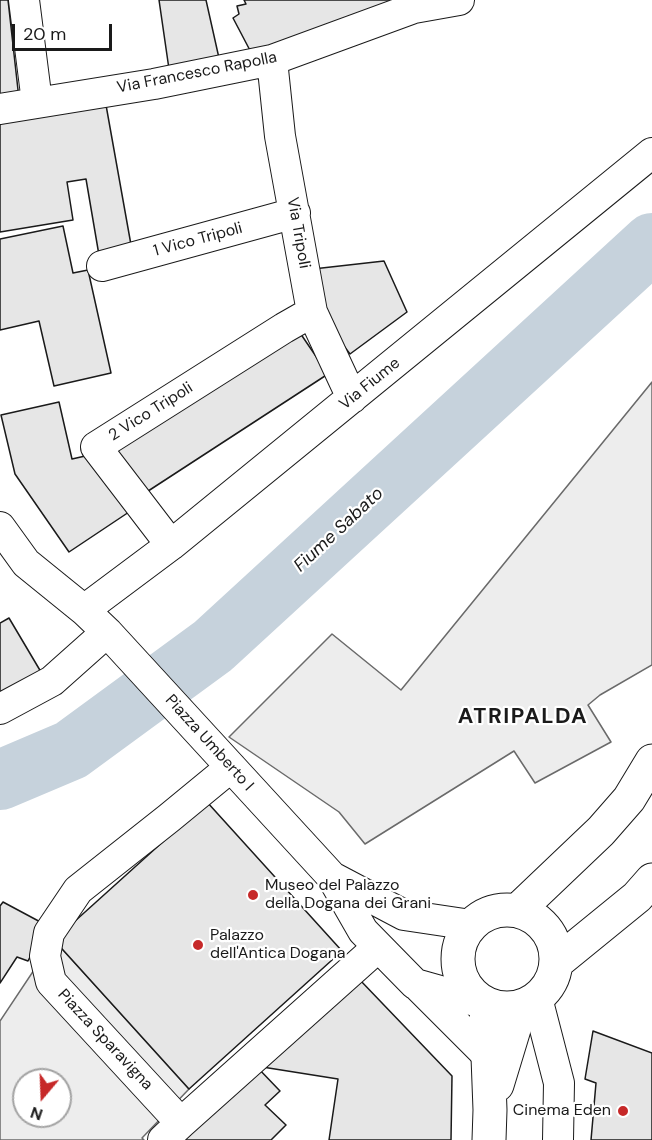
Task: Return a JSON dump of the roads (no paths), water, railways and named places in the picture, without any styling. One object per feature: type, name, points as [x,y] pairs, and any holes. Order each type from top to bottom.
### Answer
[{"type":"street","points":[[24,0],[37,102]]},
{"type":"street","name":"Via Francesco Rapolla","points":[[0,109],[154,84],[272,60],[413,4],[459,0]]},
{"type":"street","name":"Via Tripoli","points":[[272,60],[280,136],[312,312],[352,398]]},
{"type":"street","name":"Via Fiume","points":[[84,610],[171,545],[652,153]]},
{"type":"street","name":"1 Vico Tripoli","points":[[102,266],[295,213]]},
{"type":"street","name":"2 Vico Tripoli","points":[[171,545],[96,447],[312,312]]},
{"type":"street","name":"Piazza Umberto I","points":[[0,527],[26,563],[84,610],[112,637],[332,877],[363,932],[488,1056]]},
{"type":"street","points":[[0,709],[52,681],[112,637]]},
{"type":"street","name":"Piazza Sparavigna","points":[[222,757],[169,818],[78,890],[49,933],[45,956],[51,982],[172,1131],[378,946]]},
{"type":"street","points":[[517,911],[608,823],[629,799],[652,761]]},
{"type":"street","name":"Piazza Umberto I","points":[[332,877],[404,915],[471,925]]},
{"type":"street","points":[[556,963],[637,897],[652,880]]},
{"type":"street","points":[[415,984],[486,1004],[497,1007],[509,1008],[529,1002],[546,988],[553,976],[556,963],[555,949],[549,936],[541,924],[530,916],[517,911],[500,910],[484,915],[471,925],[462,938],[458,953],[458,968],[473,995],[486,1004]]},
{"type":"street","points":[[489,1125],[529,1002]]},
{"type":"street","points":[[529,1002],[559,1083],[558,1140]]},
{"type":"street","points":[[486,1004],[489,1125]]},
{"type":"waterway","name":"Fiume Sabato","points":[[0,780],[71,750],[213,646],[652,243]]},
{"type":"place","name":"Museo del Palazzo della Dogana dei Grani","points":[[253,895]]},
{"type":"place","name":"Palazzo dell'Antica Dogana","points":[[198,945]]},
{"type":"place","name":"Cinema Eden","points":[[623,1111]]},
{"type":"district","name":"ATRIPALDA","points":[[523,717]]}]
